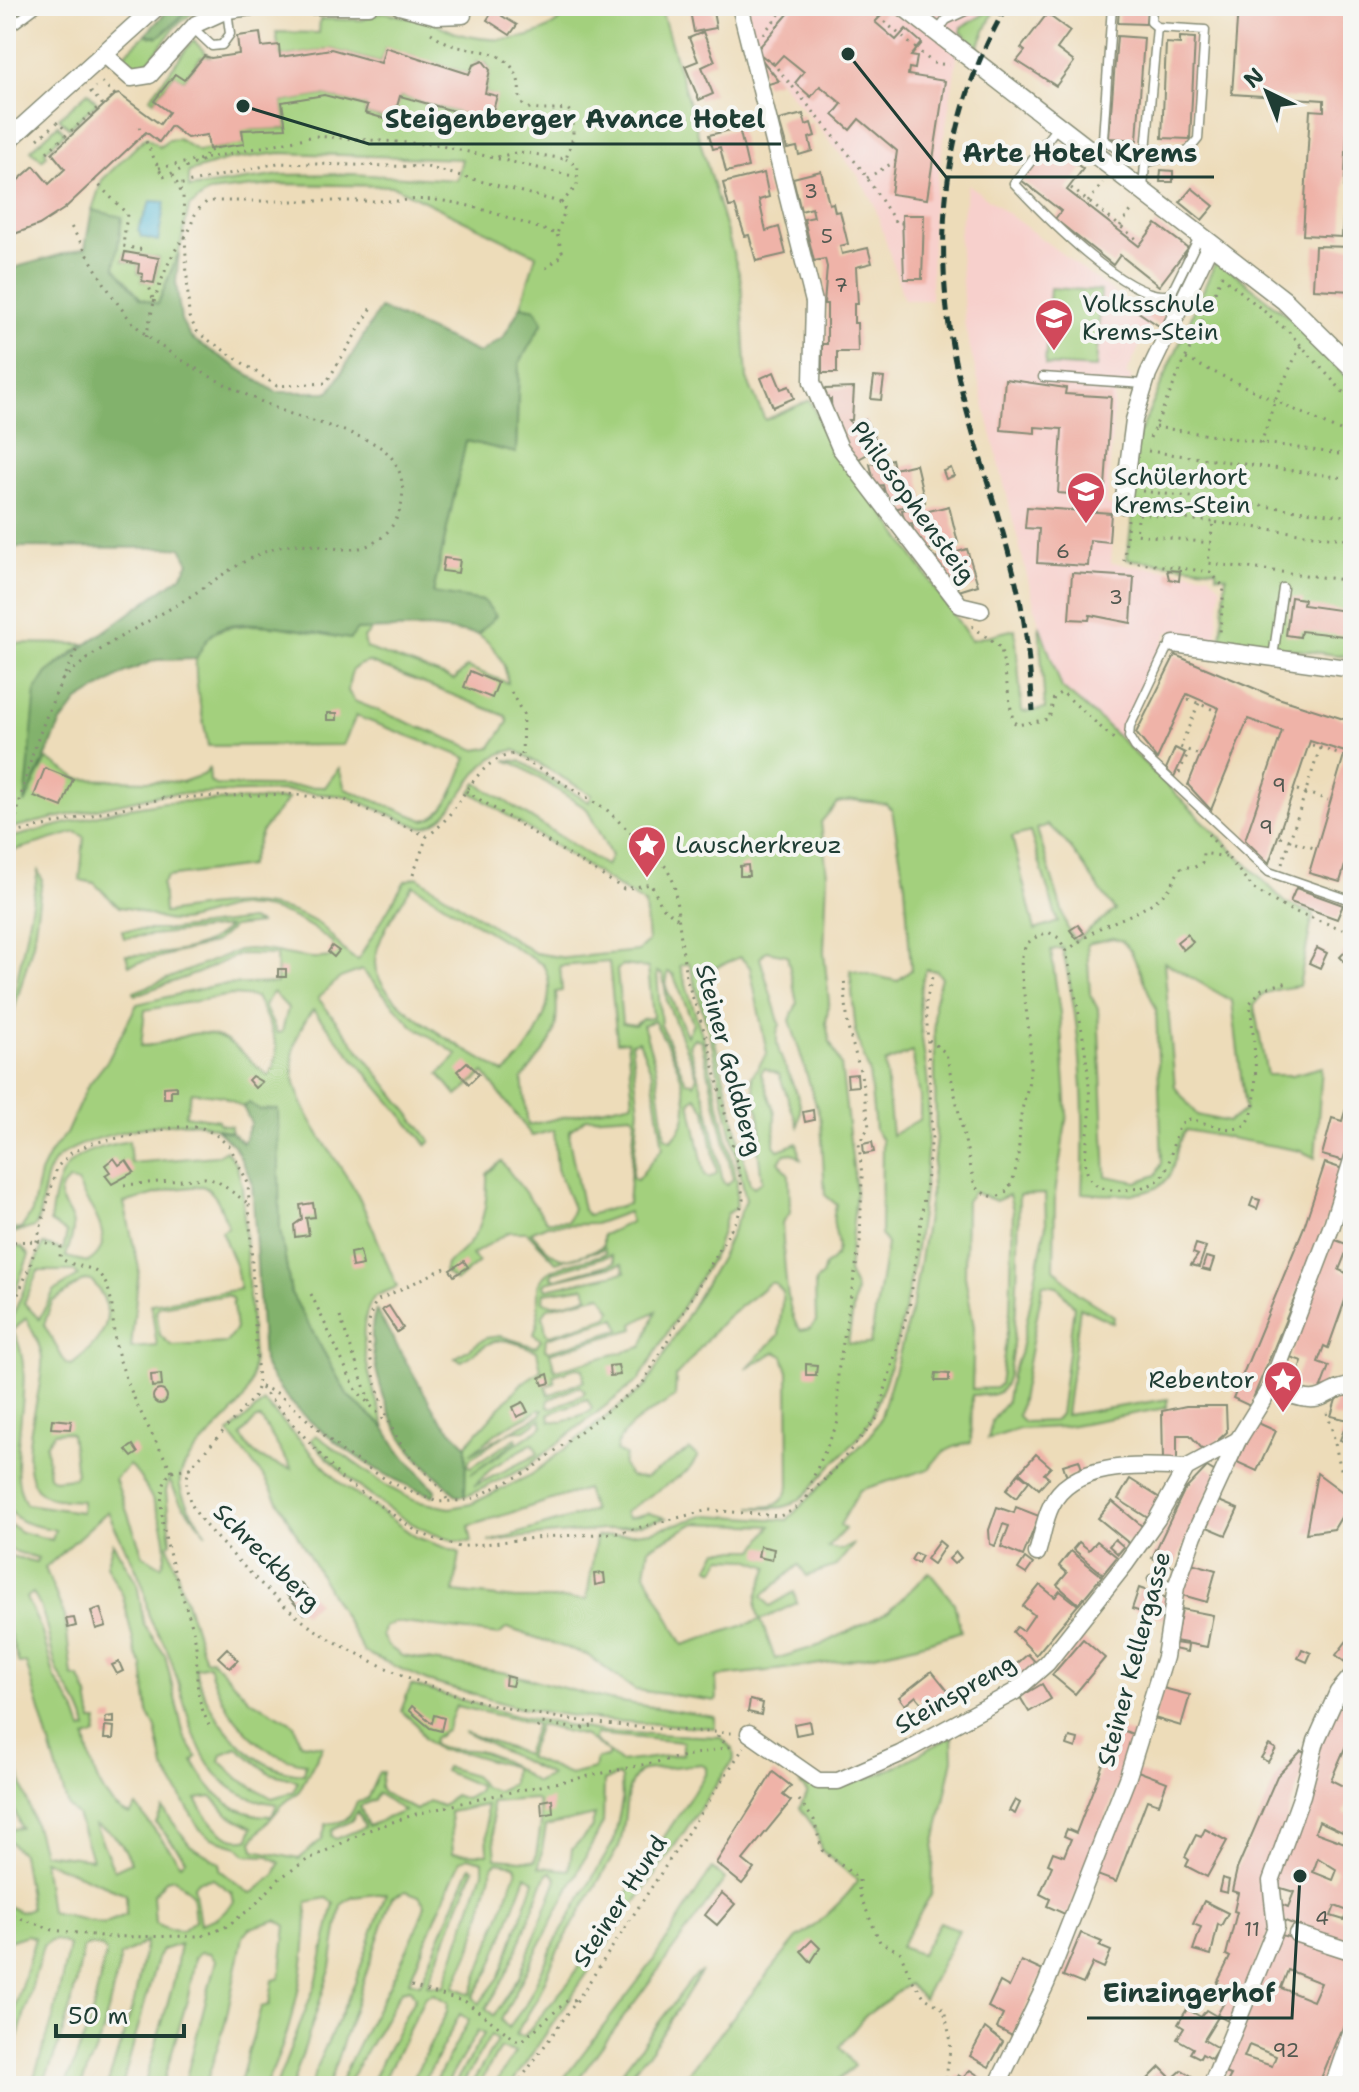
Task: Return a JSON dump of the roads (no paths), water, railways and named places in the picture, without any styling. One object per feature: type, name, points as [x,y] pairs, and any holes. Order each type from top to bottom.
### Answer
[{"type":"street","points":[[6,142],[106,56],[157,6]]},
{"type":"street","points":[[106,56],[122,72],[140,78],[159,69],[193,28],[227,10],[260,6]]},
{"type":"street","points":[[310,6],[369,6]]},
{"type":"street","name":"Philosophensteig","points":[[740,6],[814,302],[812,382],[826,421],[840,448],[960,605],[981,610]]},
{"type":"street","points":[[903,6],[1058,126],[1139,198],[1206,239],[1303,317],[1353,368]]},
{"type":"street","points":[[405,8],[437,16],[463,15]]},
{"type":"street","points":[[1131,506],[1134,420],[1145,384],[1206,239]]},
{"type":"street","points":[[1174,644],[1353,669]]},
{"type":"street","name":"Steiner Kellergasse","points":[[997,2086],[1046,1984],[1133,1763],[1165,1657],[1176,1587],[1194,1535],[1238,1440],[1270,1388],[1332,1225],[1353,1157]]},
{"type":"street","points":[[1270,1388],[1321,1399],[1338,1387],[1353,1386]]},
{"type":"street","points":[[1037,1553],[1051,1505],[1064,1487],[1082,1476],[1148,1466],[1186,1468],[1238,1440]]},
{"type":"street","name":"Steinspreng","points":[[749,1733],[818,1781],[838,1781],[900,1754],[1025,1686],[1126,1563],[1157,1519],[1186,1468]]},
{"type":"street","points":[[1211,2086],[1285,1930],[1271,1881],[1302,1795],[1316,1741],[1338,1692],[1353,1674]]},
{"type":"street","points":[[1285,1930],[1353,1952]]},
{"type":"street","points":[[1333,2086],[1353,2028]]},
{"type":"lane","points":[[6,30],[38,6]]},
{"type":"lane","points":[[937,32],[946,20],[976,6]]},
{"type":"lane","points":[[1112,6],[1103,139],[1117,149],[1146,151]]},
{"type":"lane","points":[[1145,163],[1188,151],[1198,139],[1205,30],[1157,27],[1151,22],[1152,6]]},
{"type":"lane","points":[[193,28],[212,46],[222,45],[230,34],[227,10]]},
{"type":"lane","points":[[1139,198],[1157,27]]},
{"type":"lane","points":[[1058,126],[1014,183],[1051,223],[1138,290],[1161,297],[1171,294],[1206,239]]},
{"type":"lane","points":[[1043,377],[1145,384]]},
{"type":"lane","points":[[1273,657],[1283,588]]},
{"type":"lane","points":[[1174,644],[1166,650],[1130,726],[1129,737],[1174,784],[1269,872],[1353,901]]},
{"type":"lane","points":[[1152,1579],[1176,1587]]},
{"type":"water","points":[[151,201],[165,202],[158,241],[142,237],[138,230]]},
{"type":"waterway","points":[[6,41],[13,35]]},
{"type":"railway","points":[[1007,6],[985,49],[955,139],[947,186],[945,281],[949,328],[958,375],[1021,606],[1033,711]]},
{"type":"place","name":"Arte Hotel Krems","points":[[848,54]]},
{"type":"place","name":"Steigenberger Avance Hotel","points":[[243,106]]},
{"type":"place","name":"Volksschule Krems-Stein","points":[[1054,352]]},
{"type":"place","name":"Schülerhort Krems-Stein","points":[[1086,525]]},
{"type":"place","name":"Lauscherkreuz","points":[[647,879]]},
{"type":"place","name":"Rebentor","points":[[1283,1414]]},
{"type":"place","name":"Einzingerhof","points":[[1300,1876]]}]
